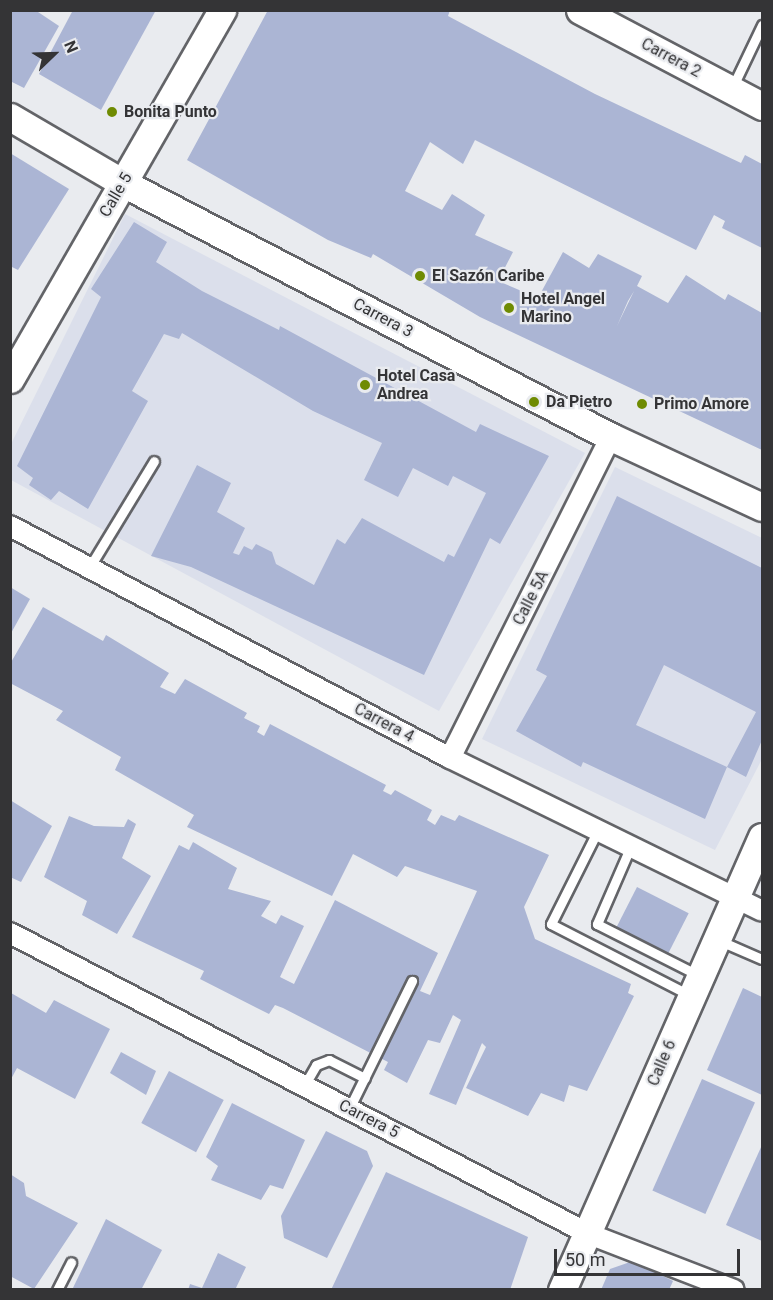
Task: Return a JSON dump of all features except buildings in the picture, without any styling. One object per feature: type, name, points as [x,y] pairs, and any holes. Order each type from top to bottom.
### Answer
[{"type":"main road","name":"Calle 5","points":[[10,380],[222,10]]},
{"type":"main road","name":"Carrera 2","points":[[580,10],[762,106]]},
{"type":"main road","name":"Carrera 3","points":[[10,117],[123,183],[611,437],[762,507]]},
{"type":"main road","name":"Calle 6","points":[[562,1290],[762,837]]},
{"type":"street","name":"Calle 5A","points":[[450,758],[611,437]]},
{"type":"street","name":"Carrera 4","points":[[10,526],[450,758],[735,900],[762,911]]},
{"type":"street","name":"Carrera 5","points":[[10,933],[588,1234],[734,1290]]},
{"type":"lane","points":[[730,90],[762,25]]},
{"type":"lane","points":[[89,568],[154,461]]},
{"type":"lane","points":[[597,832],[551,924],[695,986]]},
{"type":"lane","points":[[630,848],[597,924],[695,986]]},
{"type":"lane","points":[[717,940],[762,959]]},
{"type":"lane","points":[[349,1109],[412,981]]},
{"type":"lane","points":[[304,1086],[316,1065],[330,1060],[364,1078]]},
{"type":"lane","points":[[57,1290],[71,1262]]},
{"type":"shaded area","points":[[125,214],[585,453],[439,711],[11,480],[10,446]]},
{"type":"shaded area","points":[[615,467],[762,538],[762,759],[715,850],[482,739]]},
{"type":"place","name":"Bonita Punto","points":[[112,112]]},
{"type":"place","name":"El Sazón Caribe","points":[[420,276]]},
{"type":"place","name":"Hotel Angel Marino","points":[[509,308]]},
{"type":"place","name":"Hotel Casa Andrea","points":[[365,385]]},
{"type":"place","name":"Da Pietro","points":[[534,402]]},
{"type":"place","name":"Primo Amore","points":[[642,404]]}]
